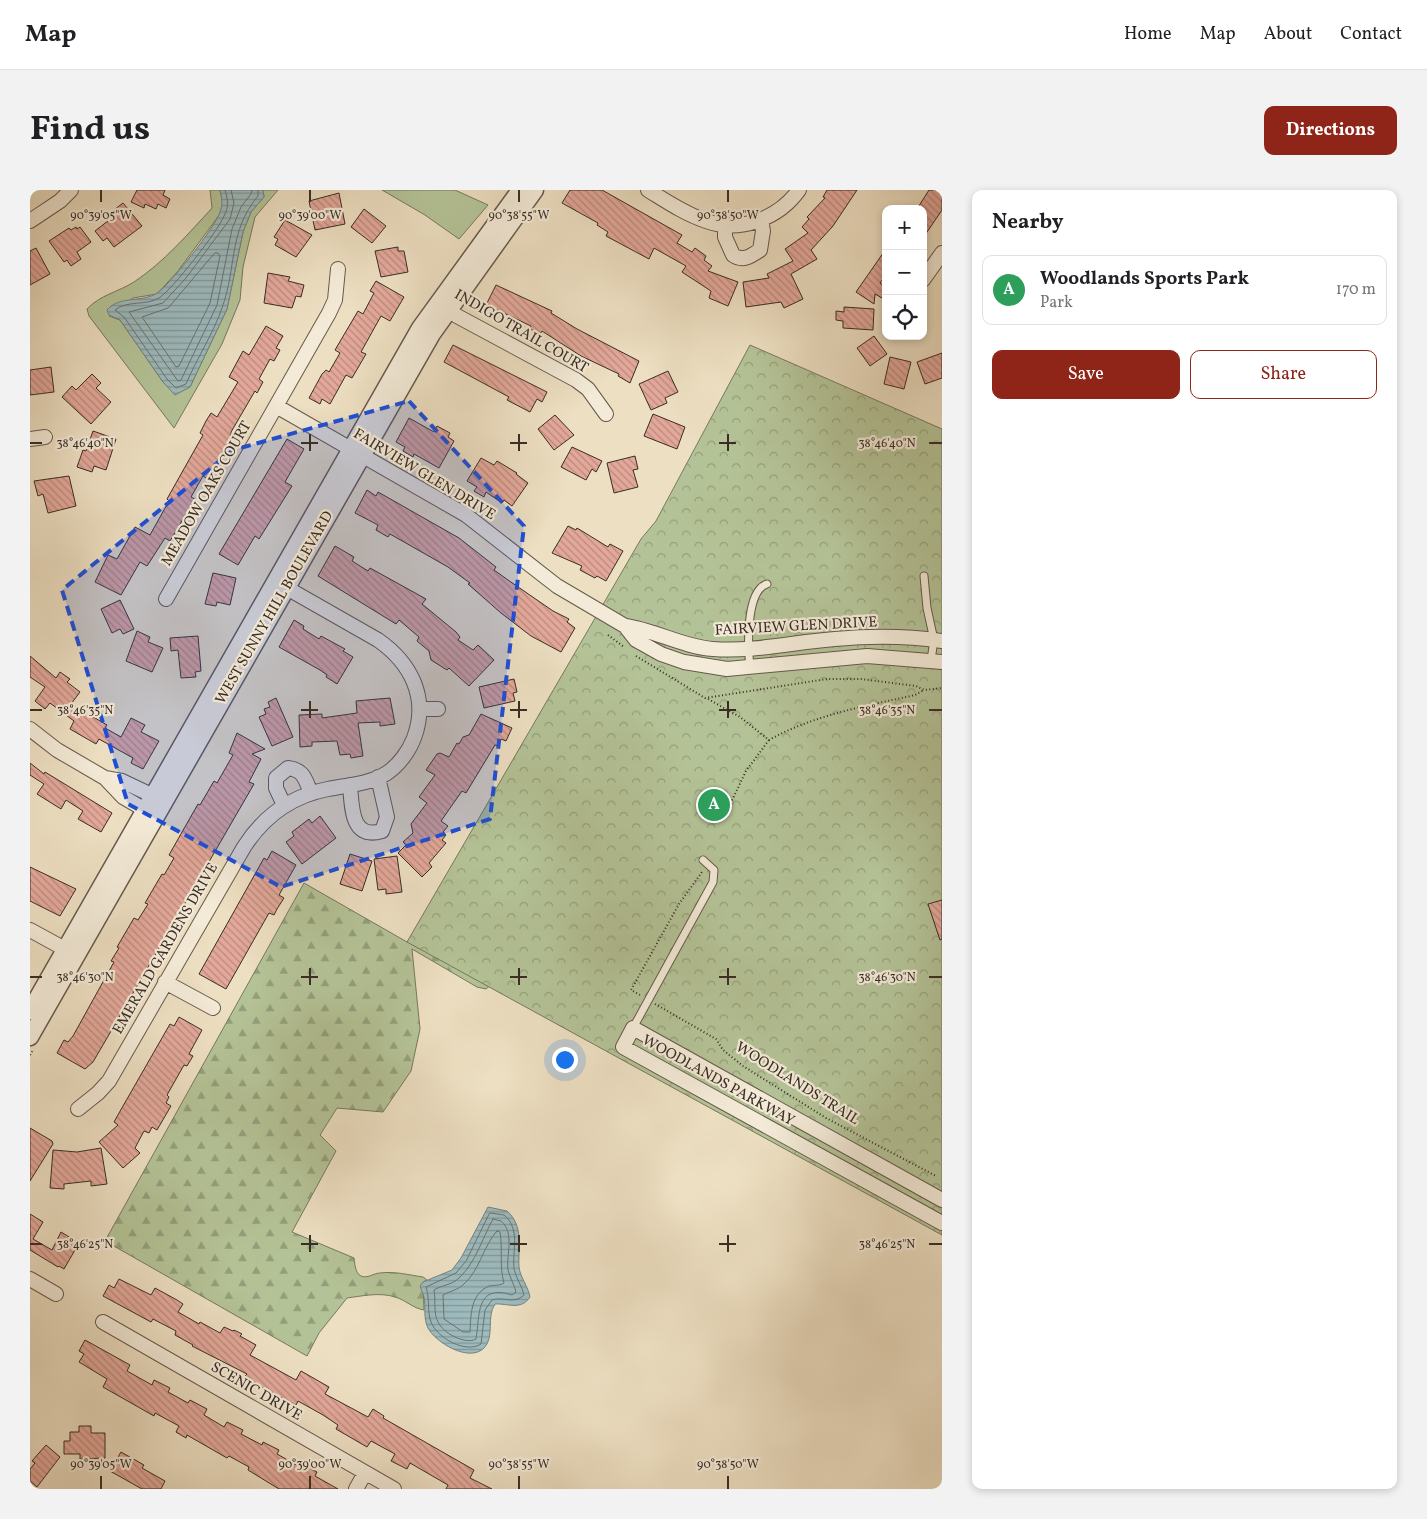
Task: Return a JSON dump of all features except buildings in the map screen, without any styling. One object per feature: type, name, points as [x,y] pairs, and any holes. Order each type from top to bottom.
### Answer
[{"type":"street","points":[[30,221],[60,201],[71,190]]},
{"type":"street","name":"WEST SUNNY HILL BOULEVARD","points":[[30,1011],[70,952],[356,453],[432,334],[443,307],[520,190]]},
{"type":"street","name":"WEST SUNNY HILL BOULEVARD","points":[[443,307],[535,190]]},
{"type":"street","points":[[648,190],[693,216],[725,226],[761,220],[778,211],[799,190]]},
{"type":"street","points":[[725,226],[725,237],[732,254],[742,259],[751,258],[760,250],[763,232],[761,220]]},
{"type":"street","points":[[927,274],[942,253]]},
{"type":"street","name":"MEADOW OAKS COURT","points":[[166,599],[335,300],[338,269]]},
{"type":"street","name":"INDIGO TRAIL COURT","points":[[443,307],[576,380],[588,389],[606,414]]},
{"type":"street","name":"FAIRVIEW GLEN DRIVE","points":[[276,406],[466,515],[557,586],[625,626],[636,640],[661,654],[684,662],[726,669],[867,656],[937,661]]},
{"type":"street","points":[[30,439],[45,437]]},
{"type":"street","name":"EMERALD GARDENS DRIVE","points":[[78,1109],[98,1094],[109,1081],[250,838],[269,816],[284,805],[311,793],[350,785],[387,773],[406,754],[418,728],[420,709],[418,693],[410,672],[391,649],[281,585]]},
{"type":"street","name":"FAIRVIEW GLEN DRIVE","points":[[625,626],[644,628],[670,640],[712,649],[748,649],[836,638],[938,641]]},
{"type":"street","points":[[420,709],[438,709]]},
{"type":"street","points":[[30,729],[58,750],[105,778],[122,781],[154,806]]},
{"type":"street","points":[[284,805],[276,788],[276,778],[288,768],[297,769],[304,774],[311,793]]},
{"type":"street","points":[[350,785],[357,823],[363,832],[372,834],[382,831],[387,817],[378,777]]},
{"type":"street","points":[[30,930],[70,952]]},
{"type":"street","name":"WEST SUNNY HILL BOULEVARD","points":[[30,1037],[70,952]]},
{"type":"street","points":[[165,982],[213,1008]]},
{"type":"street","name":"WOODLANDS PARKWAY","points":[[942,1200],[633,1028],[623,1047],[942,1223]]},
{"type":"street","points":[[30,1279],[56,1294]]},
{"type":"street","name":"SCENIC DRIVE","points":[[103,1322],[394,1489]]},
{"type":"street","points":[[356,1489],[365,1473]]},
{"type":"lane","points":[[924,576],[927,608],[938,641],[937,661]]},
{"type":"lane","points":[[750,668],[748,649],[752,608],[756,594],[761,586],[767,584]]},
{"type":"lane","points":[[633,1028],[713,882],[714,870],[703,860]]},
{"type":"path","points":[[608,635],[628,650]]},
{"type":"path","points":[[636,655],[740,718],[769,740]]},
{"type":"path","points":[[706,698],[827,679],[861,679],[916,686],[924,690]]},
{"type":"path","points":[[726,813],[746,770],[769,740],[830,714],[915,695],[924,690],[942,688]]},
{"type":"path","points":[[642,996],[631,990],[679,904],[703,870],[703,860]]},
{"type":"path","name":"WOODLANDS TRAIL","points":[[653,1003],[716,1040],[723,1050],[743,1066],[826,1118],[936,1176]]},
{"type":"highlighted area","points":[[409,401],[524,526],[490,819],[281,887],[128,804],[62,590],[233,450]]},
{"type":"green space","points":[[210,190],[220,190],[223,202],[220,214],[178,271],[157,294],[133,298],[109,316],[120,320],[163,382],[175,394],[190,387],[227,309],[243,232],[251,212],[264,197],[263,190],[278,190],[255,217],[243,267],[240,300],[222,344],[174,428],[89,316],[87,309],[103,297],[134,282],[166,257],[212,208]]},
{"type":"green space","points":[[382,190],[455,190],[488,205],[459,239],[425,215]]},
{"type":"green space","points":[[750,345],[942,429],[942,1235],[407,942],[641,539],[656,521]]},
{"type":"green space","points":[[304,883],[407,942],[420,926],[494,982],[486,989],[477,987],[412,949],[420,1029],[411,1071],[383,1112],[337,1108],[320,1135],[336,1151],[292,1232],[354,1258],[356,1271],[361,1276],[366,1277],[378,1273],[391,1272],[423,1277],[427,1280],[423,1282],[424,1310],[416,1308],[399,1298],[383,1295],[347,1298],[319,1333],[307,1356],[105,1241]]},
{"type":"water","points":[[220,190],[263,190],[264,197],[251,212],[243,232],[227,309],[190,387],[175,395],[163,382],[120,320],[109,315],[107,310],[118,302],[145,298],[163,288],[181,268],[217,219],[222,204]]},
{"type":"water","points":[[488,1207],[507,1211],[516,1223],[519,1237],[519,1267],[530,1297],[518,1305],[495,1304],[492,1309],[489,1338],[484,1348],[478,1352],[462,1352],[445,1344],[428,1328],[424,1297],[420,1286],[423,1282],[452,1270],[461,1258]]},
{"type":"place","name":"Woodlands Sports Park","points":[[714,805]]}]
